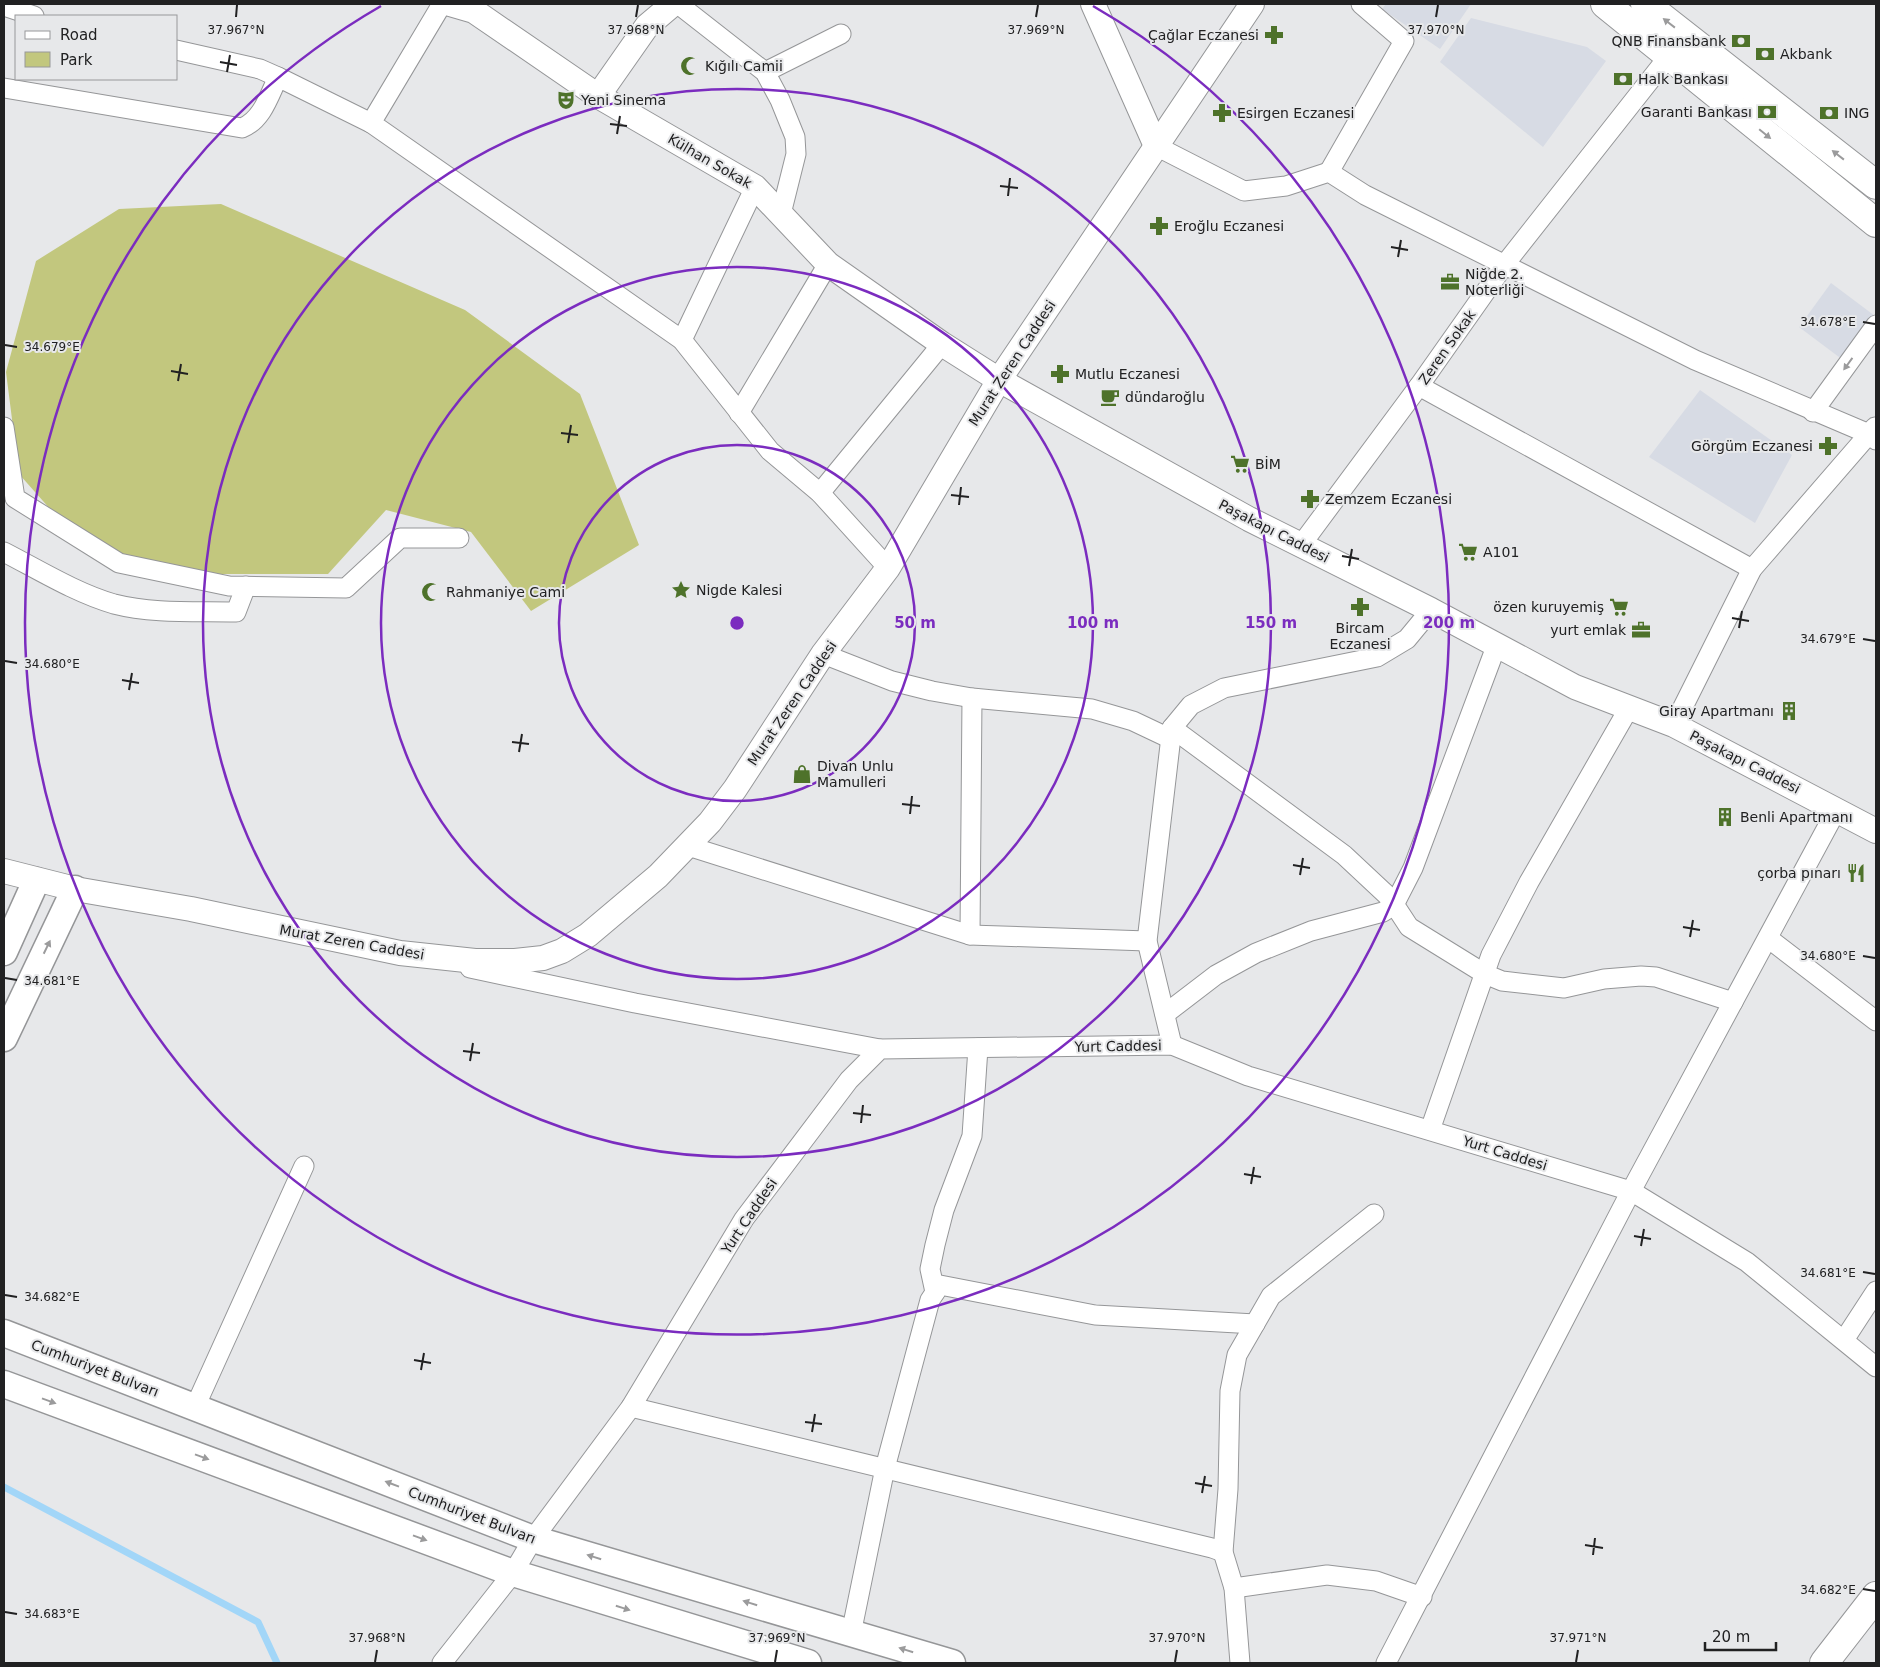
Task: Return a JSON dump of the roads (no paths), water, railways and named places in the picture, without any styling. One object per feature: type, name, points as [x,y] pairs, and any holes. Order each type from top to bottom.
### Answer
[{"type":"main road","points":[[1605,4],[1876,223]]},
{"type":"main road","points":[[1644,4],[1876,185]]},
{"type":"main road","points":[[4,952],[36,881]]},
{"type":"main road","points":[[4,1038],[75,889]]},
{"type":"main road","name":"Cumhuriyet Bulvarı","points":[[4,1333],[533,1539],[952,1663]]},
{"type":"main road","points":[[4,1384],[512,1573],[808,1663]]},
{"type":"main road","points":[[1824,1663],[1876,1596]]},
{"type":"street","points":[[371,123],[442,4]]},
{"type":"street","name":"Külhan Sokak","points":[[450,4],[476,7],[598,96],[754,186],[828,264],[942,344],[999,380]]},
{"type":"street","points":[[598,96],[648,26],[673,4]]},
{"type":"street","points":[[678,4],[765,72],[780,100],[795,137],[796,154],[781,214]]},
{"type":"street","points":[[1093,4],[1156,146],[1244,191],[1286,186],[1329,172],[1404,41],[1361,4]]},
{"type":"street","name":"Murat Zeren Caddesi","points":[[4,871],[36,881],[191,909],[400,953],[475,961],[515,961],[543,958],[562,951],[588,935],[624,906],[688,846],[735,789],[823,654],[888,568],[999,380],[1252,4]]},
{"type":"street","points":[[4,6],[31,15]]},
{"type":"street","points":[[765,72],[841,34]]},
{"type":"street","points":[[178,50],[260,68],[371,123],[682,340],[770,450],[820,493],[888,568]]},
{"type":"street","name":"Zeren Sokak","points":[[1301,545],[1419,386],[1505,264],[1669,56]]},
{"type":"street","points":[[4,88],[242,128],[252,124],[261,112],[278,77]]},
{"type":"street","points":[[1329,172],[1365,195],[1695,360],[1813,412],[1874,433],[1752,569],[1674,725]]},
{"type":"street","points":[[682,340],[754,186]]},
{"type":"street","points":[[740,413],[828,264]]},
{"type":"street","points":[[1813,412],[1876,325]]},
{"type":"street","points":[[820,493],[942,344]]},
{"type":"street","name":"Paşakapı Caddesi","points":[[999,380],[1249,520],[1431,610],[1575,687],[1674,725],[1876,831]]},
{"type":"street","points":[[1419,386],[1752,569]]},
{"type":"street","points":[[4,427],[15,498],[119,562],[229,586],[346,588],[400,538],[459,538]]},
{"type":"street","points":[[4,552],[95,598],[116,604],[157,611],[236,612],[246,586]]},
{"type":"street","points":[[1172,1046],[1147,941],[1172,734],[1191,705],[1224,688],[1377,657],[1408,639],[1431,610]]},
{"type":"street","points":[[1164,1014],[1216,975],[1256,953],[1311,931],[1384,912],[1394,905],[1413,868],[1497,644]]},
{"type":"street","points":[[823,654],[892,681],[932,691],[972,698],[1092,709],[1172,734],[1344,856],[1390,898],[1409,927],[1485,974],[1502,981],[1564,988],[1604,979],[1641,976],[1656,977],[1733,1002]]},
{"type":"street","points":[[970,935],[972,698]]},
{"type":"street","points":[[1430,1130],[1492,956],[1530,882],[1629,708]]},
{"type":"street","points":[[1386,1663],[1422,1597],[1631,1191],[1837,809]]},
{"type":"street","points":[[688,846],[970,935],[1147,941]]},
{"type":"street","points":[[1768,938],[1876,1020]]},
{"type":"street","points":[[400,953],[635,1003],[880,1049]]},
{"type":"street","name":"Yurt Caddesi","points":[[442,1663],[512,1573],[533,1539],[631,1407],[744,1218],[849,1080],[880,1049],[1172,1046],[1248,1076],[1631,1191],[1747,1262],[1876,1367]]},
{"type":"street","points":[[935,1292],[930,1270],[935,1244],[944,1210],[972,1136],[978,1048]]},
{"type":"street","points":[[195,1407],[304,1166]]},
{"type":"street","points":[[1240,1663],[1234,1588],[1223,1552],[1228,1489],[1230,1392],[1237,1355],[1271,1296],[1374,1214]]},
{"type":"street","points":[[851,1634],[885,1468],[930,1300],[940,1285],[1095,1315],[1255,1324]]},
{"type":"street","points":[[1844,1340],[1876,1291]]},
{"type":"street","points":[[631,1407],[1223,1552]]},
{"type":"street","points":[[1234,1588],[1327,1575],[1376,1581],[1422,1597]]},
{"type":"waterway","points":[[4,1487],[258,1622],[277,1663]]},
{"type":"place","name":"Çağlar Eczanesi","points":[[1274,35]]},
{"type":"place","name":"QNB Finansbank","points":[[1741,41]]},
{"type":"place","name":"Akbank","points":[[1765,54]]},
{"type":"place","name":"Kığılı Camii","points":[[690,66]]},
{"type":"place","name":"Halk Bankası","points":[[1623,79]]},
{"type":"place","name":"Yeni Sinema","points":[[566,100]]},
{"type":"place","name":"Garanti Bankası","points":[[1767,112]]},
{"type":"place","name":"Esirgen Eczanesi","points":[[1222,113]]},
{"type":"place","name":"ING","points":[[1829,113]]},
{"type":"place","name":"Eroğlu Eczanesi","points":[[1159,226]]},
{"type":"place","name":"Niğde 2. Noterliği","points":[[1450,282]]},
{"type":"place","name":"Mutlu Eczanesi","points":[[1060,374]]},
{"type":"place","name":"dündaroğlu","points":[[1110,397]]},
{"type":"place","name":"Görgüm Eczanesi","points":[[1828,446]]},
{"type":"place","name":"BİM","points":[[1240,464]]},
{"type":"place","name":"Zemzem Eczanesi","points":[[1310,499]]},
{"type":"place","name":"A101","points":[[1468,552]]},
{"type":"place","name":"Nigde Kalesi","points":[[681,590]]},
{"type":"place","name":"Rahmaniye Cami","points":[[431,592]]},
{"type":"place","name":"Bircam Eczanesi","points":[[1360,607]]},
{"type":"place","name":"özen kuruyemiş","points":[[1619,607]]},
{"type":"place","name":"yurt emlak","points":[[1641,630]]},
{"type":"place","name":"Giray Apartmanı","points":[[1789,711]]},
{"type":"place","name":"Divan Unlu Mamulleri","points":[[802,774]]},
{"type":"place","name":"Benli Apartmanı","points":[[1725,817]]},
{"type":"place","name":"çorba pınarı","points":[[1856,873]]}]
